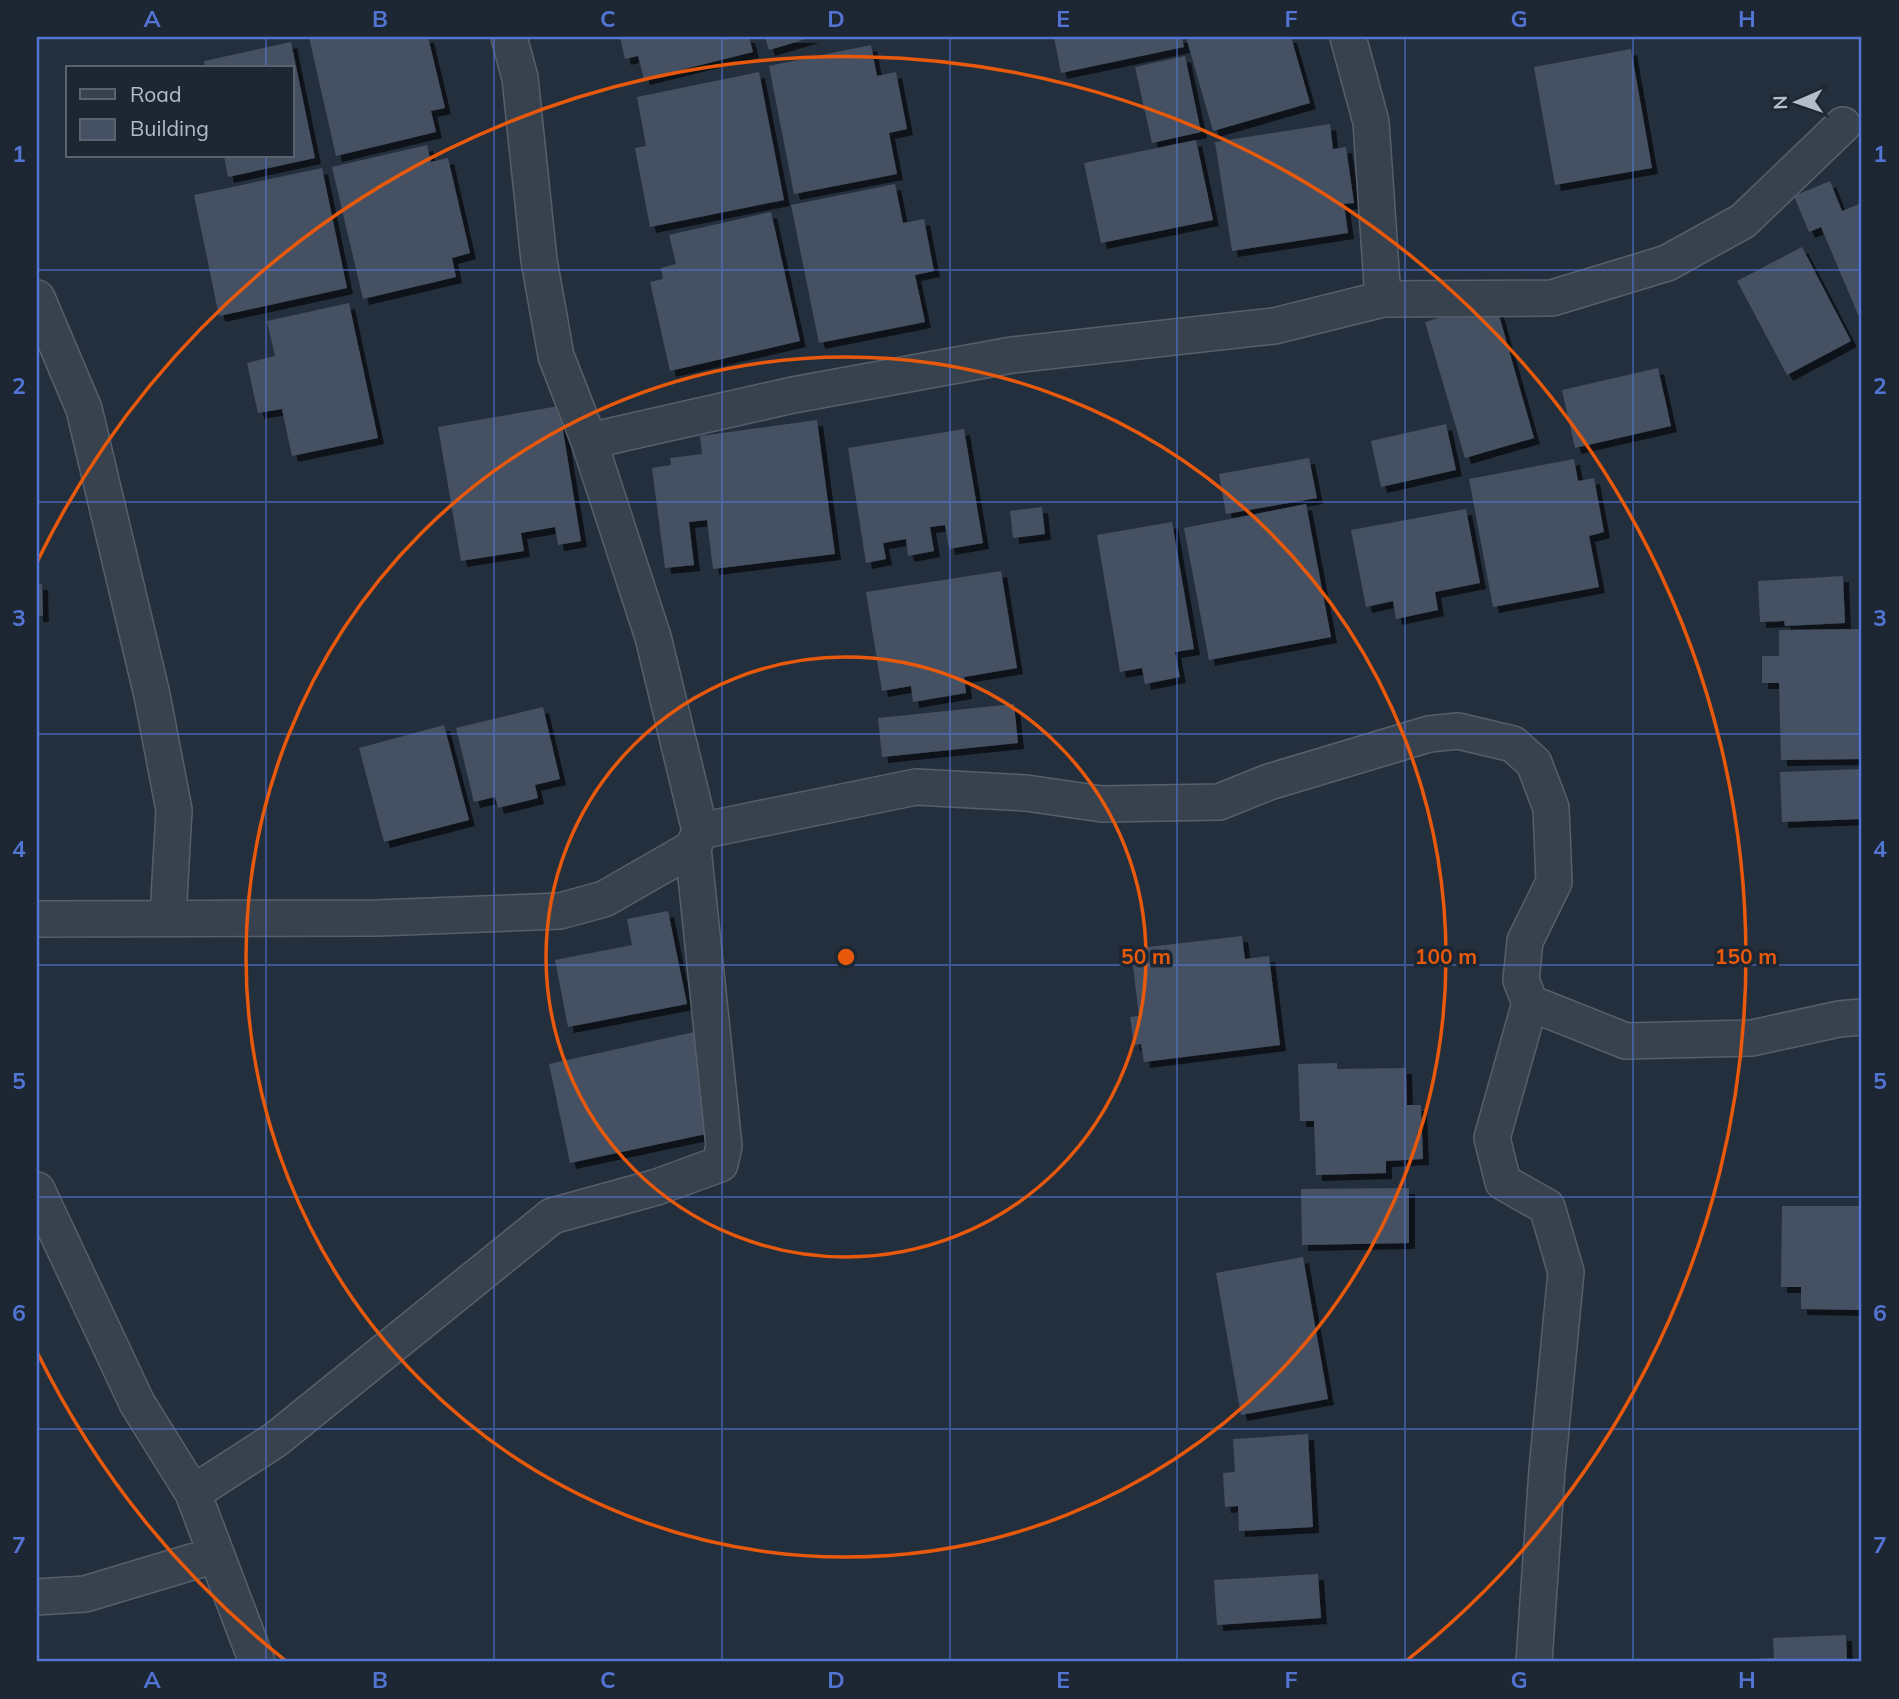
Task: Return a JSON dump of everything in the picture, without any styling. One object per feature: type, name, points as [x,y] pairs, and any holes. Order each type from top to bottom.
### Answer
[{"type":"street","points":[[193,1493],[275,1440],[552,1216],[657,1187],[720,1164],[724,1146],[696,839],[653,636],[589,441],[556,356],[539,260],[520,78],[509,37]]},
{"type":"street","points":[[1348,37],[1371,122],[1383,299]]},
{"type":"street","points":[[589,441],[793,395],[1012,355],[1273,326],[1383,299],[1552,299],[1667,263],[1743,221],[1843,125]]},
{"type":"street","points":[[37,298],[84,409],[152,695],[174,810],[168,917]]},
{"type":"street","points":[[37,919],[377,918],[560,911],[604,899],[696,839],[916,787],[1026,793],[1102,804],[1219,802],[1269,782],[1429,734],[1458,731],[1513,744],[1534,763],[1551,808],[1554,882],[1525,941],[1521,980],[1530,1003],[1492,1138],[1503,1182],[1547,1207],[1566,1272],[1546,1470],[1534,1662]]},
{"type":"street","points":[[1530,1003],[1626,1041],[1752,1038],[1839,1019],[1862,1017]]},
{"type":"street","points":[[37,1190],[137,1403],[193,1493],[257,1662]]},
{"type":"street","points":[[37,1597],[85,1594],[215,1555]]},
{"type":"building","points":[[309,37],[428,37],[445,108],[431,111],[436,132],[336,156]]},
{"type":"building","points":[[620,37],[749,37],[753,52],[644,79],[638,56],[625,59]]},
{"type":"building","points":[[765,37],[813,37],[769,50]]},
{"type":"building","points":[[1054,37],[1182,37],[1184,47],[1061,73]]},
{"type":"building","points":[[1186,37],[1291,37],[1310,103],[1213,131]]},
{"type":"building","points":[[291,42],[315,158],[228,177],[224,158],[294,158],[294,66],[205,66],[204,61]]},
{"type":"building","points":[[871,45],[877,76],[896,72],[907,129],[889,133],[897,174],[794,194],[769,66]]},
{"type":"building","points":[[1631,49],[1652,168],[1555,185],[1534,67]]},
{"type":"building","points":[[1185,56],[1201,132],[1152,143],[1135,67]]},
{"type":"building","points":[[759,72],[784,200],[650,227],[635,148],[646,146],[637,97]]},
{"type":"building","points":[[1330,124],[1333,149],[1346,147],[1354,203],[1344,204],[1348,233],[1232,251],[1215,142]]},
{"type":"building","points":[[1196,140],[1213,220],[1101,243],[1084,163]]},
{"type":"building","points":[[427,145],[431,162],[448,158],[470,253],[452,258],[456,277],[363,299],[332,167]]},
{"type":"building","points":[[322,168],[347,288],[219,316],[194,195]]},
{"type":"building","points":[[1830,181],[1842,211],[1862,203],[1862,324],[1821,227],[1809,232],[1794,196]]},
{"type":"building","points":[[895,184],[903,223],[924,219],[934,271],[915,275],[925,322],[819,343],[791,205]]},
{"type":"building","points":[[771,212],[800,341],[670,371],[650,282],[663,279],[661,268],[676,264],[669,235]]},
{"type":"building","points":[[1802,247],[1851,341],[1787,375],[1737,281]]},
{"type":"building","points":[[1495,301],[1534,438],[1465,458],[1425,322]]},
{"type":"building","points":[[349,303],[378,438],[292,456],[282,409],[258,413],[247,363],[275,356],[267,321]]},
{"type":"building","points":[[1658,368],[1671,426],[1575,448],[1562,390]]},
{"type":"building","points":[[559,406],[581,541],[558,545],[555,527],[521,533],[524,551],[461,561],[438,427]]},
{"type":"building","points":[[817,420],[835,554],[713,569],[707,520],[689,522],[694,565],[665,568],[652,468],[671,465],[670,458],[702,454],[700,436]]},
{"type":"building","points":[[1446,424],[1456,470],[1381,487],[1371,441]]},
{"type":"building","points":[[964,429],[983,543],[949,549],[945,525],[930,527],[934,551],[908,556],[906,539],[883,543],[886,559],[866,563],[848,448]]},
{"type":"building","points":[[1309,458],[1317,498],[1226,514],[1219,474]]},
{"type":"building","points":[[1574,459],[1578,481],[1594,478],[1604,532],[1589,536],[1599,587],[1493,607],[1469,479]]},
{"type":"building","points":[[1306,504],[1331,637],[1209,660],[1184,528]]},
{"type":"building","points":[[1042,507],[1045,534],[1013,538],[1010,511]]},
{"type":"building","points":[[1466,509],[1480,583],[1435,592],[1438,610],[1396,619],[1393,601],[1366,607],[1351,530]]},
{"type":"building","points":[[1172,522],[1194,649],[1175,652],[1180,677],[1145,684],[1142,668],[1120,672],[1097,535]]},
{"type":"building","points":[[1001,571],[1017,668],[964,677],[966,693],[913,702],[911,686],[882,691],[866,592]]},
{"type":"building","points":[[1843,576],[1845,623],[1785,626],[1784,621],[1760,622],[1758,581]]},
{"type":"building","points":[[37,584],[42,584],[43,616],[37,616]]},
{"type":"building","points":[[1862,629],[1862,759],[1781,760],[1779,683],[1762,683],[1762,656],[1779,656],[1779,630]]},
{"type":"building","points":[[1014,704],[1018,743],[882,757],[878,718]]},
{"type":"building","points":[[543,707],[560,779],[535,785],[538,798],[498,808],[495,797],[474,802],[456,728]]},
{"type":"building","points":[[444,725],[469,820],[384,842],[359,748]]},
{"type":"building","points":[[1862,769],[1862,819],[1782,822],[1780,772]]},
{"type":"building","points":[[668,911],[687,1004],[568,1027],[555,960],[632,945],[627,919]]},
{"type":"building","points":[[1242,936],[1245,959],[1269,956],[1280,1045],[1144,1062],[1141,1044],[1134,1045],[1130,1017],[1139,1016],[1131,949]]},
{"type":"building","points":[[699,1031],[720,1131],[570,1163],[549,1064]]},
{"type":"building","points":[[1337,1063],[1337,1069],[1406,1068],[1407,1105],[1421,1105],[1423,1159],[1386,1161],[1386,1173],[1316,1175],[1314,1121],[1300,1121],[1298,1064]]},
{"type":"building","points":[[1409,1188],[1409,1243],[1302,1245],[1301,1189]]},
{"type":"building","points":[[1782,1206],[1862,1206],[1862,1310],[1801,1309],[1801,1287],[1781,1287]]},
{"type":"building","points":[[1303,1257],[1328,1399],[1241,1415],[1216,1273]]},
{"type":"building","points":[[1308,1434],[1313,1527],[1239,1531],[1238,1506],[1225,1507],[1223,1473],[1235,1472],[1233,1439]]},
{"type":"building","points":[[1318,1574],[1321,1618],[1217,1625],[1214,1580]]},
{"type":"building","points":[[1846,1635],[1847,1662],[1753,1662],[1753,1659],[1774,1658],[1773,1638]]}]
